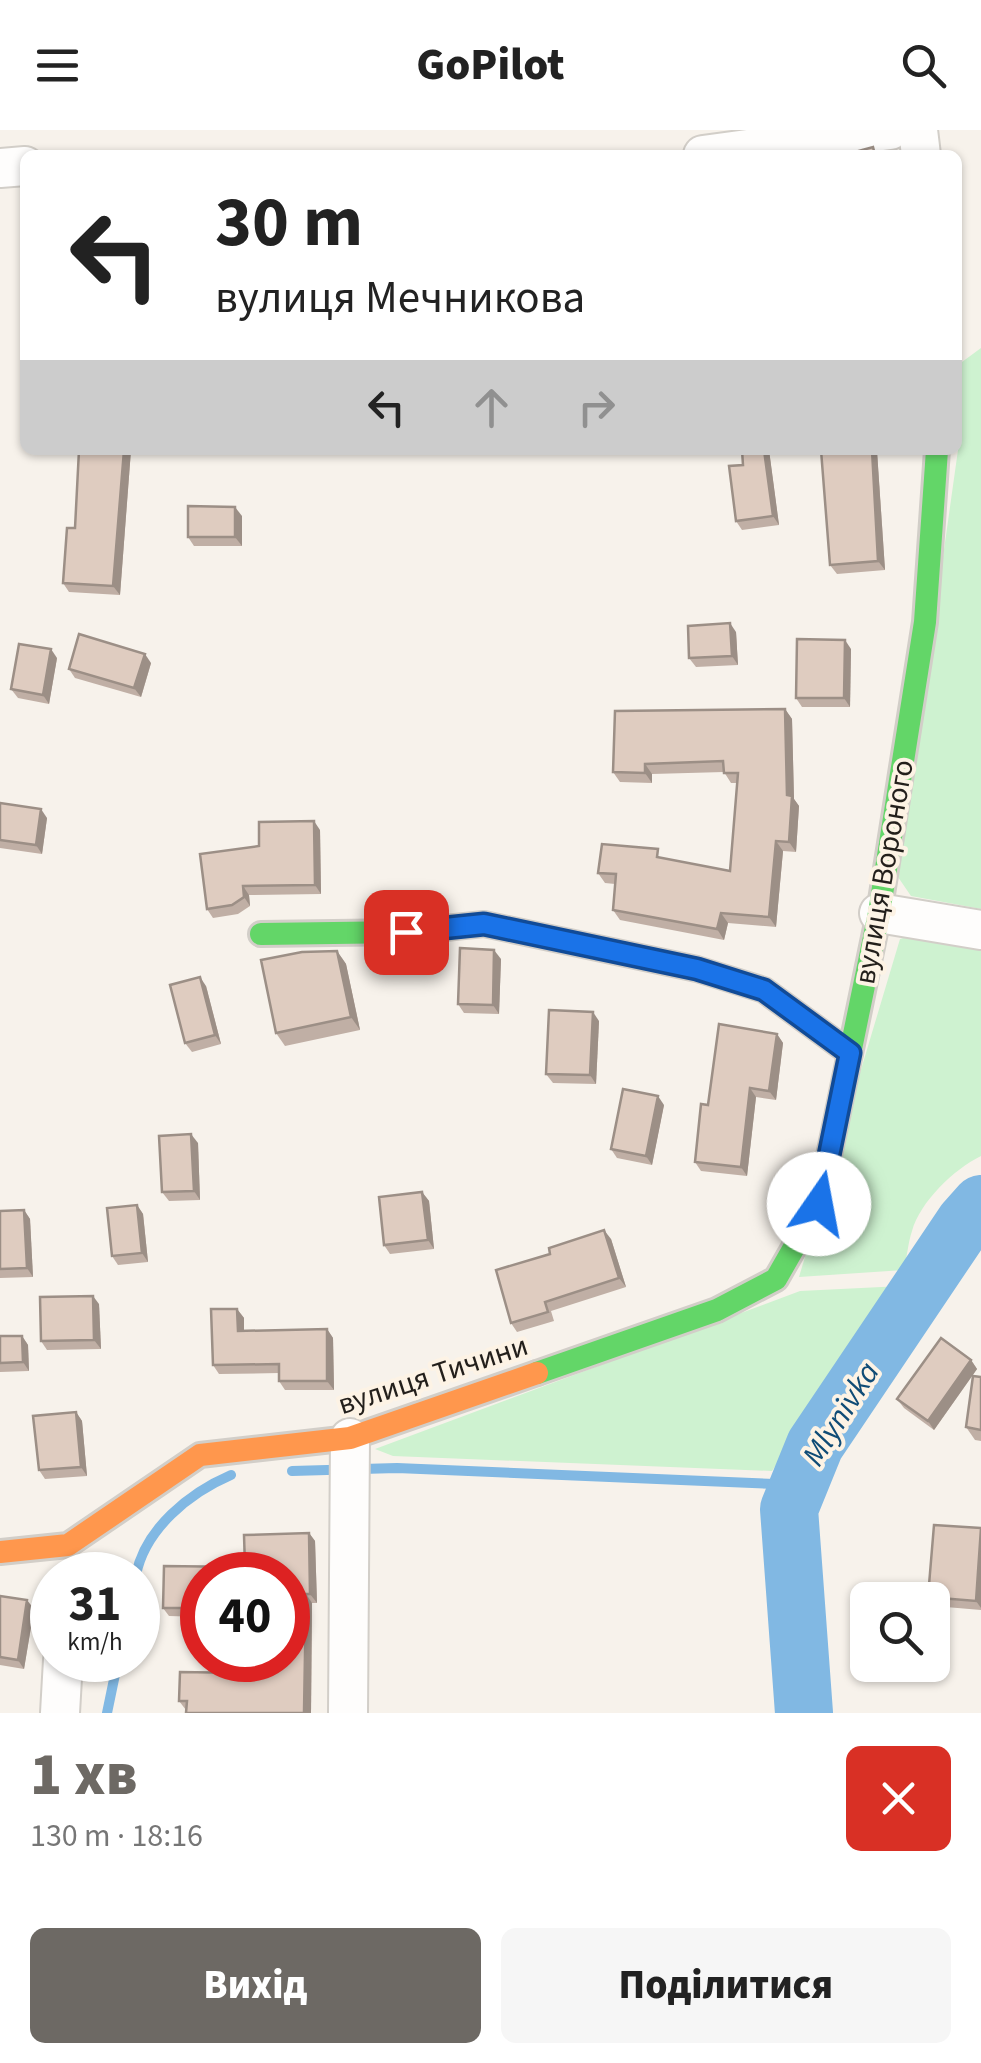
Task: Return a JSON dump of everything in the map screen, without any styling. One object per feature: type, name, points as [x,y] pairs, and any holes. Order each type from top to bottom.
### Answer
[{"type":"street","points":[[740,150],[890,130]]},
{"type":"street","name":"вулиця Вороного","points":[[776,1279],[819,1204],[879,912],[925,622],[937,455]]},
{"type":"street","points":[[879,912],[981,930]]},
{"type":"street","points":[[261,934],[406,932],[484,924],[697,969],[764,990],[850,1053]]},
{"type":"street","name":"вулиця Тичини","points":[[77,1552],[200,1454],[350,1445],[717,1310],[776,1279]]},
{"type":"street","points":[[348,1713],[350,1445]]},
{"type":"street","name":"вулиця Тичини","points":[[0,1552],[30,1556]]},
{"type":"street","points":[[60,1713],[62,1682]]},
{"type":"green space","points":[[981,348],[981,909],[911,896],[898,877],[957,455],[962,455],[962,362]]},
{"type":"green space","points":[[913,935],[981,948],[981,1156],[949,1178],[922,1209],[912,1231],[904,1270],[799,1277],[900,939]]},
{"type":"green space","points":[[902,1286],[842,1370],[844,1384],[827,1403],[818,1404],[772,1471],[393,1456],[375,1449],[800,1291]]},
{"type":"building","points":[[79,455],[124,455],[113,586],[63,583],[67,528],[75,528]]},
{"type":"building","points":[[742,455],[765,455],[773,516],[736,521],[729,466],[743,465]]},
{"type":"building","points":[[821,455],[872,455],[878,561],[830,565]]},
{"type":"building","points":[[188,506],[235,507],[235,537],[188,537]]},
{"type":"building","points":[[730,623],[732,656],[689,658],[688,626]]},
{"type":"building","points":[[79,634],[145,654],[134,688],[69,669]]},
{"type":"building","points":[[797,639],[845,640],[844,698],[796,698]]},
{"type":"building","points":[[19,644],[51,649],[43,695],[11,689]]},
{"type":"building","points":[[785,709],[787,795],[792,796],[789,842],[776,841],[769,917],[721,913],[717,929],[613,910],[616,874],[598,873],[602,844],[658,849],[657,857],[730,871],[738,773],[724,773],[723,761],[645,764],[645,773],[613,772],[615,711]]},
{"type":"building","points":[[0,803],[41,809],[36,845],[0,840]]},
{"type":"building","points":[[314,821],[315,885],[243,886],[244,897],[232,905],[207,909],[200,854],[259,846],[259,822]]},
{"type":"building","points":[[460,948],[494,950],[493,1005],[458,1004]]},
{"type":"building","points":[[337,951],[351,1017],[276,1033],[261,960],[302,952]]},
{"type":"building","points":[[200,977],[215,1035],[185,1043],[170,985]]},
{"type":"building","points":[[549,1010],[593,1012],[590,1075],[546,1074]]},
{"type":"building","points":[[719,1024],[777,1034],[769,1091],[750,1088],[741,1167],[695,1162],[701,1104],[708,1105]]},
{"type":"building","points":[[623,1089],[658,1096],[646,1156],[611,1149]]},
{"type":"building","points":[[191,1134],[194,1191],[162,1192],[159,1136]]},
{"type":"building","points":[[422,1192],[428,1240],[384,1245],[379,1197]]},
{"type":"building","points":[[137,1205],[142,1253],[112,1256],[107,1208]]},
{"type":"building","points":[[24,1210],[27,1268],[0,1269],[0,1211]]},
{"type":"building","points":[[604,1230],[619,1278],[545,1302],[548,1312],[511,1323],[496,1270],[550,1254],[549,1248]]},
{"type":"building","points":[[93,1296],[94,1340],[41,1341],[40,1297]]},
{"type":"building","points":[[211,1309],[237,1309],[238,1331],[327,1329],[327,1381],[279,1381],[279,1364],[213,1365]]},
{"type":"building","points":[[0,1336],[22,1336],[23,1362],[0,1363]]},
{"type":"building","points":[[941,1338],[971,1360],[928,1421],[897,1399]]},
{"type":"building","points":[[973,1376],[981,1377],[981,1430],[966,1427]]},
{"type":"building","points":[[76,1412],[81,1467],[39,1470],[33,1416]]},
{"type":"building","points":[[934,1525],[981,1528],[976,1601],[950,1599],[950,1582],[929,1582]]},
{"type":"building","points":[[309,1533],[309,1552],[245,1552],[244,1535]]},
{"type":"building","points":[[164,1566],[180,1566],[180,1608],[163,1608]]},
{"type":"building","points":[[0,1596],[27,1600],[18,1660],[0,1657]]},
{"type":"building","points":[[180,1672],[180,1682],[305,1682],[304,1713],[186,1713],[187,1701],[179,1701]]},
{"type":"waterway","name":"Mlynivka","points":[[804,1713],[789,1509],[815,1445],[981,1204]]},
{"type":"waterway","points":[[292,1471],[397,1468],[798,1485]]},
{"type":"waterway","points":[[144,1552],[159,1528],[185,1502],[231,1475]]},
{"type":"waterway","points":[[107,1713],[113,1682]]},
{"type":"traffic: fast","points":[[537,1373],[717,1310],[776,1279],[819,1204],[879,913],[925,622],[937,455]]},
{"type":"traffic: fast","points":[[261,934],[406,932],[484,924],[697,969],[764,990],[850,1053]]},
{"type":"traffic: slow","points":[[0,1552],[68,1545],[200,1455],[350,1438],[537,1373]]},
{"type":"route","points":[[406,932],[484,924],[697,969],[764,990],[850,1053],[819,1204]]}]
